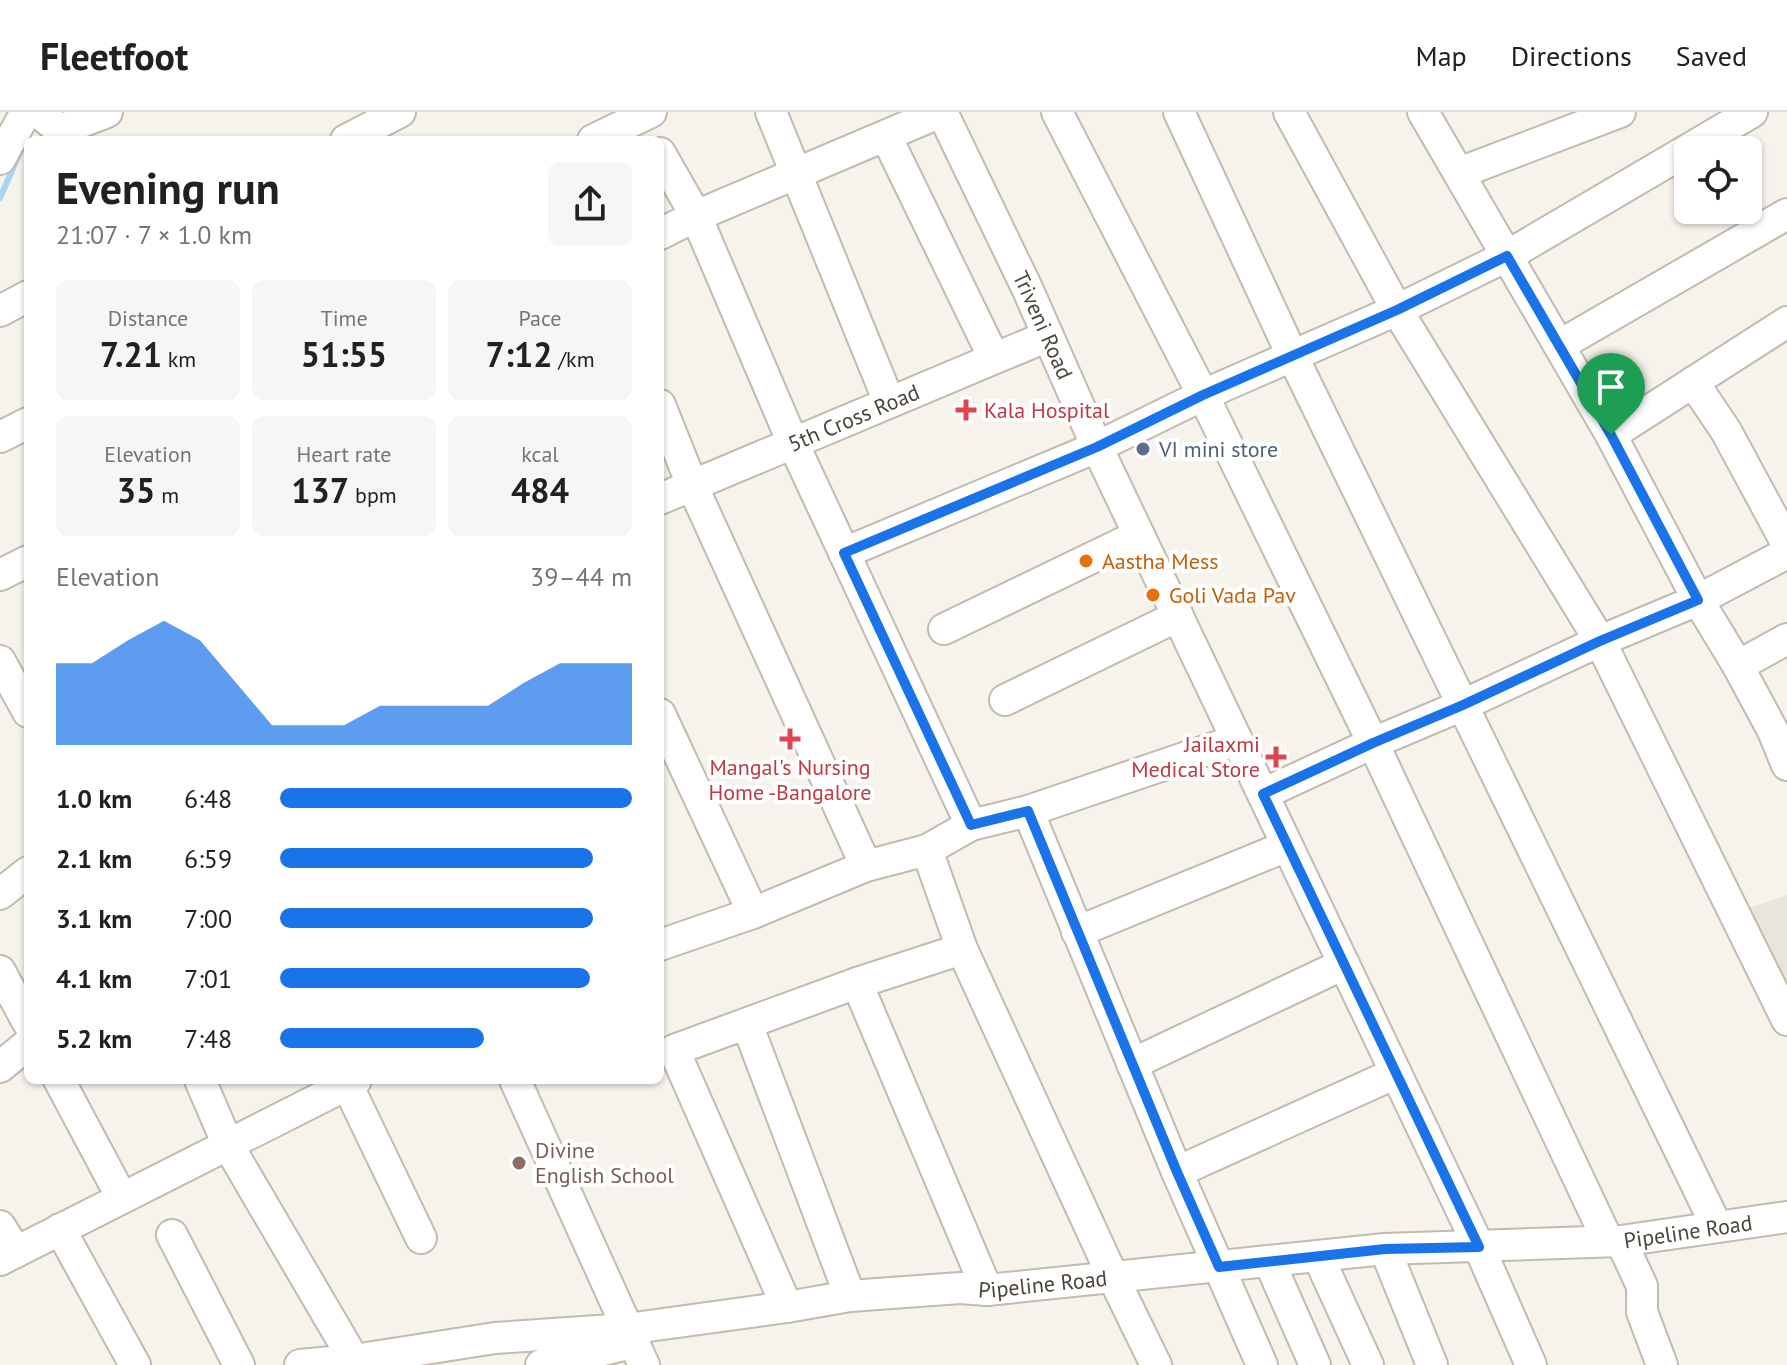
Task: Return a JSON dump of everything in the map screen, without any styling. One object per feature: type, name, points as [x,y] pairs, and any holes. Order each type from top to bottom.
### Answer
[{"type":"street","points":[[29,136],[48,121],[107,112]]},
{"type":"street","points":[[363,130],[400,112]]},
{"type":"street","points":[[771,112],[889,402]]},
{"type":"street","points":[[664,232],[942,112]]},
{"type":"street","name":"Triveni Road","points":[[942,112],[1027,288],[1097,447],[1479,1247],[1531,1365]]},
{"type":"street","points":[[1057,112],[1203,395],[1615,1241],[1642,1286],[1642,1312],[1662,1365]]},
{"type":"street","points":[[1179,112],[1292,355],[1717,1227]]},
{"type":"street","points":[[1289,112],[1397,310],[1600,641],[1787,1020]]},
{"type":"street","points":[[1423,112],[1611,435],[1698,600],[1780,729],[1787,765]]},
{"type":"street","points":[[1459,173],[1620,112]]},
{"type":"street","points":[[844,553],[1097,447],[1203,395],[1397,310],[1507,256],[1752,112]]},
{"type":"street","points":[[603,136],[645,120]]},
{"type":"street","points":[[886,136],[994,358]]},
{"type":"street","points":[[0,159],[24,140]]},
{"type":"street","points":[[664,160],[696,216],[793,443],[971,825]]},
{"type":"street","points":[[1560,345],[1787,214]]},
{"type":"street","points":[[0,311],[24,298]]},
{"type":"street","points":[[1611,435],[1787,322]]},
{"type":"street","name":"5th Cross Road","points":[[664,497],[1048,336]]},
{"type":"street","points":[[1693,382],[1726,431],[1787,544]]},
{"type":"street","points":[[664,415],[692,485],[866,866]]},
{"type":"street","points":[[0,437],[24,425]]},
{"type":"street","points":[[944,629],[1139,535]]},
{"type":"street","points":[[1263,794],[1600,641],[1698,600],[1787,553]]},
{"type":"street","points":[[0,575],[24,563]]},
{"type":"street","points":[[1005,700],[1178,616]]},
{"type":"street","points":[[1738,666],[1787,639]]},
{"type":"street","points":[[0,661],[24,705]]},
{"type":"street","points":[[664,723],[753,913]]},
{"type":"street","points":[[664,944],[753,913],[866,866],[927,850],[971,825],[1028,811],[1237,740]]},
{"type":"street","points":[[1028,811],[1177,1172],[1262,1365]]},
{"type":"street","points":[[1077,932],[1287,846]]},
{"type":"street","points":[[927,850],[962,949],[1156,1365]]},
{"type":"street","points":[[787,1307],[674,1050],[857,983],[962,949]]},
{"type":"street","points":[[1132,1064],[1344,964]]},
{"type":"street","points":[[0,971],[24,1016]]},
{"type":"street","points":[[857,983],[987,1290]]},
{"type":"street","points":[[747,1024],[850,1296]]},
{"type":"street","points":[[0,1067],[24,1047]]},
{"type":"street","points":[[1177,1172],[1396,1073]]},
{"type":"street","points":[[61,1084],[122,1198]]},
{"type":"street","points":[[202,1084],[228,1145],[354,1360]]},
{"type":"street","points":[[0,1226],[8,1256],[346,1084]]},
{"type":"street","points":[[351,1084],[421,1238]]},
{"type":"street","points":[[517,1084],[635,1346],[541,1365]]},
{"type":"street","name":"Pipeline Road","points":[[300,1365],[354,1360],[495,1338],[635,1346],[787,1307],[850,1296],[960,1288],[987,1290],[1385,1249],[1615,1241],[1787,1217]]},
{"type":"street","points":[[60,1229],[135,1365]]},
{"type":"street","points":[[172,1235],[239,1365]]},
{"type":"street","points":[[1385,1249],[1432,1365]]},
{"type":"street","points":[[1318,1256],[1368,1365]]},
{"type":"street","points":[[1269,1261],[1315,1365]]},
{"type":"shaded area","points":[[1787,895],[1787,1008],[1740,911]]},
{"type":"waterway","points":[[0,198],[22,148]]},
{"type":"place","name":"Kala Hospital","points":[[966,410]]},
{"type":"place","name":"VI mini store","points":[[1143,449]]},
{"type":"place","name":"Aastha Mess","points":[[1086,561]]},
{"type":"place","name":"Goli Vada Pav","points":[[1153,595]]},
{"type":"place","name":"Mangal's Nursing Home -Bangalore","points":[[790,739]]},
{"type":"place","name":"Jailaxmi Medical Store","points":[[1276,757]]},
{"type":"place","name":"Divine English School","points":[[519,1163]]},
{"type":"route","points":[[1507,256],[1611,435],[1698,600],[1600,641],[1263,794],[1479,1247],[1385,1249],[1219,1267],[1028,811],[971,825],[844,553],[1097,447],[1203,395],[1397,310],[1507,256]]}]
